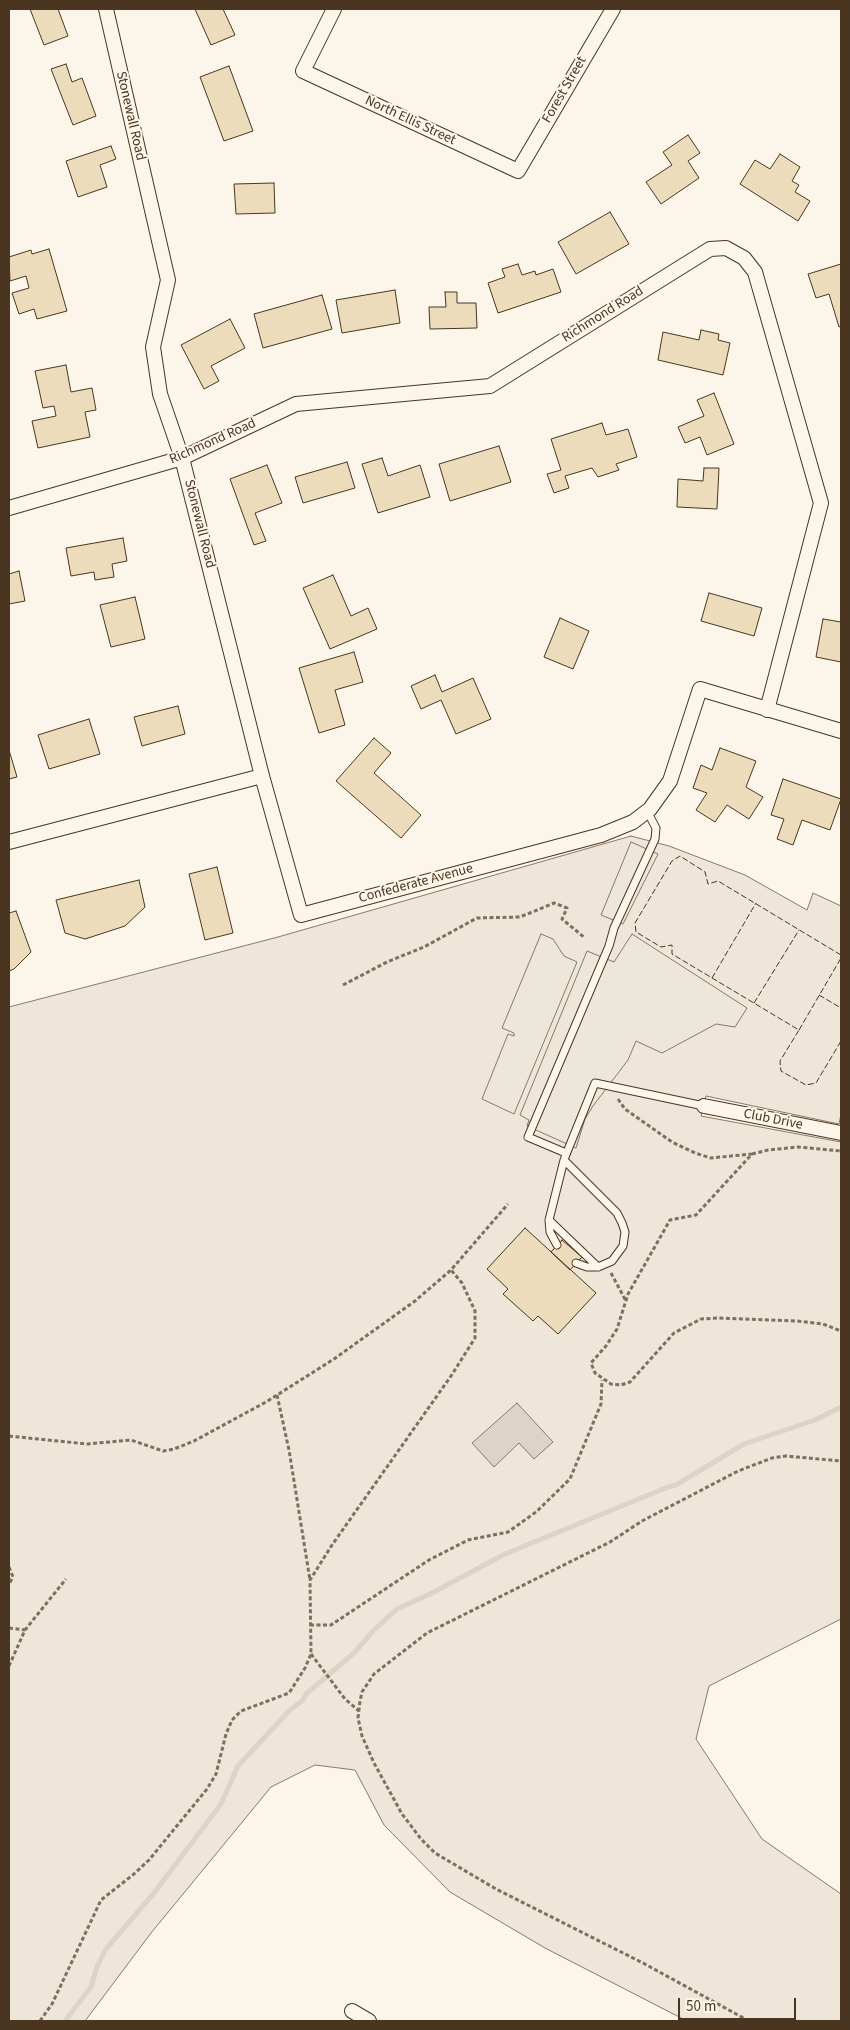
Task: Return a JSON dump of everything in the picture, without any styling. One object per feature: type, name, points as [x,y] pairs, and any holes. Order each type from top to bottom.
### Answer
[{"type":"street","name":"Stonewall Road","points":[[106,9],[168,280],[153,348],[160,394],[182,458],[262,776]]},
{"type":"street","name":"North Ellis Street","points":[[334,9],[303,71],[518,171]]},
{"type":"street","name":"Forest Street","points":[[518,171],[613,9]]},
{"type":"street","name":"Richmond Road","points":[[9,508],[182,458],[296,404],[490,386],[710,249],[726,248],[744,258],[755,272],[821,503],[768,710]]},
{"type":"street","name":"Confederate Avenue","points":[[262,776],[301,915],[612,832],[633,822],[660,798],[670,781],[700,689],[841,731]]},
{"type":"street","points":[[9,842],[262,776]]},
{"type":"street","name":"Club Drive","points":[[704,1106],[841,1133]]},
{"type":"street","points":[[352,2011],[369,2021]]},
{"type":"lane","points":[[576,1263],[587,1267],[598,1267],[606,1265],[617,1256],[623,1246],[625,1232],[622,1223],[617,1213],[565,1157],[528,1137],[609,946],[614,928],[655,839],[656,828],[647,811]]},
{"type":"lane","points":[[557,1245],[550,1232],[549,1220],[565,1157],[594,1083],[704,1106]]},
{"type":"lane","points":[[549,1220],[598,1267]]},
{"type":"path","points":[[343,985],[387,962],[424,947],[477,918],[520,916],[554,903],[567,908],[562,919],[584,938]]},
{"type":"path","points":[[620,1089],[617,1099],[625,1109],[672,1142],[695,1154],[711,1158],[798,1147],[841,1151]]},
{"type":"path","points":[[752,1154],[696,1215],[670,1220],[626,1301],[617,1329],[606,1346],[591,1363],[595,1373],[602,1380],[611,1384],[621,1385],[630,1382],[674,1333],[701,1319],[797,1321],[823,1324],[841,1331]]},
{"type":"path","points":[[9,1436],[87,1444],[131,1440],[163,1451],[194,1442],[277,1395],[334,1359],[415,1301],[451,1270],[508,1204]]},
{"type":"path","points":[[606,1265],[626,1301]]},
{"type":"path","points":[[310,1580],[332,1544],[451,1376],[475,1338],[475,1311],[462,1283],[451,1270]]},
{"type":"path","points":[[310,1625],[331,1625],[430,1560],[468,1540],[508,1532],[536,1512],[570,1479],[602,1404],[602,1380]]},
{"type":"path","points":[[40,2021],[52,2004],[101,1900],[134,1874],[148,1860],[207,1789],[216,1774],[226,1734],[232,1720],[241,1711],[289,1693],[305,1668],[311,1654],[310,1580],[289,1450],[277,1395]]},
{"type":"path","points":[[749,2021],[643,1963],[496,1889],[435,1853],[416,1833],[387,1789],[362,1736],[358,1718],[362,1692],[374,1674],[427,1632],[610,1542],[642,1521],[756,1463],[786,1456],[841,1461]]},
{"type":"path","points":[[9,1568],[13,1577],[9,1584]]},
{"type":"path","points":[[9,1666],[25,1630],[66,1579]]},
{"type":"path","points":[[9,1628],[25,1630]]},
{"type":"path","points":[[311,1654],[345,1699],[359,1712]]},
{"type":"shaded area","points":[[631,836],[669,846],[745,875],[807,910],[813,893],[841,906],[841,1114],[839,1124],[706,1096],[701,1116],[841,1142],[841,1619],[709,1686],[696,1739],[762,1839],[841,1894],[841,2021],[687,2021],[545,1948],[450,1892],[384,1825],[355,1770],[315,1765],[271,1787],[151,1933],[85,2021],[9,2021],[9,1007],[278,937]]},
{"type":"shaded area","points":[[631,842],[658,854],[623,924],[601,915]]},
{"type":"shaded area","points":[[541,934],[553,939],[564,956],[577,962],[514,1114],[482,1099],[508,1034],[514,1036],[514,1033],[502,1028]]},
{"type":"shaded area","points":[[632,934],[747,1008],[735,1027],[716,1024],[662,1053],[636,1041],[628,1060],[585,1119],[576,1148],[527,1126],[529,1120],[520,1115],[587,951],[614,962]]},
{"type":"shaded area","points":[[517,1403],[553,1442],[534,1459],[519,1443],[494,1467],[472,1443]]},
{"type":"building","points":[[30,9],[58,9],[68,36],[44,45]]},
{"type":"building","points":[[195,9],[223,9],[235,35],[211,45]]},
{"type":"building","points":[[66,64],[72,82],[82,78],[96,116],[73,125],[51,69]]},
{"type":"building","points":[[229,66],[253,131],[224,141],[200,77]]},
{"type":"building","points":[[688,135],[700,153],[688,161],[699,178],[661,204],[646,182],[672,165],[663,152]]},
{"type":"building","points":[[111,146],[116,159],[100,165],[107,187],[78,197],[66,161]]},
{"type":"building","points":[[780,154],[800,167],[792,181],[799,185],[795,192],[810,201],[798,221],[740,184],[755,160],[770,169]]},
{"type":"building","points":[[274,183],[275,213],[236,214],[234,184]]},
{"type":"building","points":[[610,212],[629,244],[576,274],[558,242]]},
{"type":"building","points":[[49,249],[67,311],[37,319],[34,309],[19,314],[12,293],[29,288],[26,276],[10,281],[9,257],[31,250],[32,254]]},
{"type":"building","points":[[518,264],[522,275],[535,271],[536,275],[553,269],[561,292],[498,313],[488,283],[505,277],[502,269]]},
{"type":"building","points":[[841,264],[841,326],[839,327],[829,294],[816,298],[808,274]]},
{"type":"building","points":[[395,290],[400,323],[342,333],[336,300]]},
{"type":"building","points":[[445,292],[457,292],[457,303],[476,303],[477,328],[430,329],[429,307],[446,307]]},
{"type":"building","points":[[322,295],[332,329],[263,348],[254,314]]},
{"type":"building","points":[[230,319],[245,348],[211,366],[219,381],[204,389],[181,345]]},
{"type":"building","points":[[701,330],[719,334],[718,340],[730,343],[723,375],[658,360],[663,332],[699,340]]},
{"type":"building","points":[[66,365],[71,392],[92,388],[96,410],[85,412],[90,437],[38,448],[32,421],[56,416],[54,406],[43,408],[35,371]]},
{"type":"building","points":[[714,393],[734,444],[707,455],[700,437],[685,443],[678,427],[704,416],[697,400]]},
{"type":"building","points":[[602,423],[606,435],[628,429],[637,457],[616,464],[619,470],[598,477],[592,468],[565,476],[569,488],[554,493],[547,474],[561,470],[551,439]]},
{"type":"building","points":[[499,446],[511,482],[450,501],[439,464]]},
{"type":"building","points":[[382,458],[388,476],[420,465],[430,497],[378,513],[362,464]]},
{"type":"building","points":[[347,462],[355,488],[303,503],[295,477]]},
{"type":"building","points":[[267,465],[282,503],[255,513],[266,541],[254,545],[230,479]]},
{"type":"building","points":[[704,468],[719,468],[717,509],[677,507],[678,479],[703,481]]},
{"type":"building","points":[[123,538],[127,561],[112,564],[114,577],[95,580],[94,572],[71,576],[66,548]]},
{"type":"building","points":[[19,571],[25,601],[9,604],[9,574]]},
{"type":"building","points":[[333,575],[351,616],[368,608],[377,629],[330,649],[303,588]]},
{"type":"building","points":[[709,593],[762,608],[754,636],[701,621]]},
{"type":"building","points":[[135,597],[145,639],[111,647],[100,605]]},
{"type":"building","points":[[560,618],[589,631],[573,669],[544,657]]},
{"type":"building","points":[[823,619],[841,622],[841,662],[816,657]]},
{"type":"building","points":[[354,652],[363,682],[335,690],[345,725],[319,733],[299,668]]},
{"type":"building","points":[[435,675],[442,692],[473,678],[491,719],[456,734],[441,700],[421,709],[411,686]]},
{"type":"building","points":[[178,706],[185,734],[142,746],[134,717]]},
{"type":"building","points":[[89,719],[100,754],[49,769],[38,735]]},
{"type":"building","points":[[374,738],[391,753],[374,773],[421,815],[401,838],[336,781]]},
{"type":"building","points":[[720,748],[756,761],[746,787],[763,797],[749,819],[727,805],[715,822],[696,810],[707,793],[693,788],[701,765],[712,770]]},
{"type":"building","points":[[9,750],[17,777],[9,779]]},
{"type":"building","points":[[783,779],[841,799],[830,830],[802,820],[793,845],[777,839],[784,819],[771,815]]},
{"type":"building","points":[[217,867],[233,933],[205,940],[189,874]]},
{"type":"building","points":[[139,880],[145,907],[125,926],[85,939],[65,933],[56,900]]},
{"type":"building","points":[[16,911],[31,952],[14,969],[9,971],[9,913]]},
{"type":"building","points":[[525,1228],[596,1293],[558,1334],[538,1316],[533,1321],[503,1294],[508,1289],[487,1269]]},
{"type":"building","points":[[562,1240],[582,1257],[570,1270],[551,1252]]},
{"type":"waterway","points":[[65,2021],[91,1987],[97,1967],[106,1949],[154,1893],[221,1804],[238,1766],[289,1711],[303,1700],[306,1694],[354,1653],[374,1630],[397,1609],[432,1593],[505,1554],[676,1485],[744,1444],[815,1420],[841,1407]]},
{"type":"fence","points":[[841,955],[718,881],[708,884],[705,872],[680,856],[672,861],[635,923],[636,932],[661,947],[672,945],[672,954],[799,1030],[780,1061],[781,1071],[806,1085],[816,1083],[841,1041]]},
{"type":"fence","points":[[712,978],[756,903]]},
{"type":"fence","points":[[754,1003],[799,930]]},
{"type":"fence","points":[[799,1030],[841,958]]},
{"type":"fence","points":[[819,995],[841,1008]]}]
